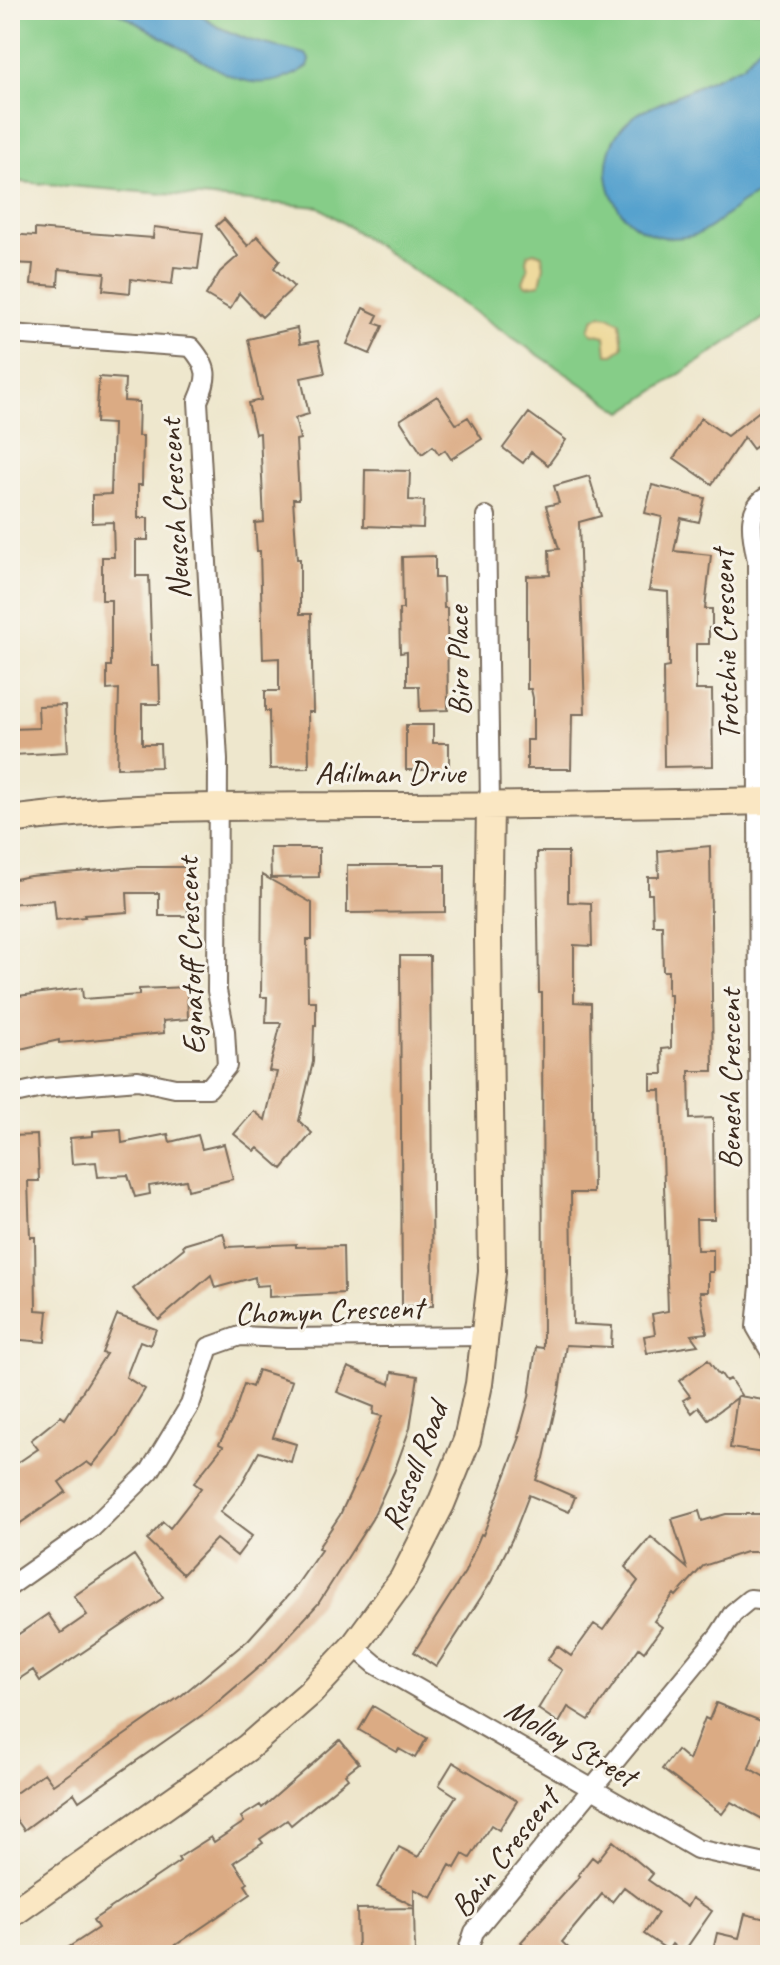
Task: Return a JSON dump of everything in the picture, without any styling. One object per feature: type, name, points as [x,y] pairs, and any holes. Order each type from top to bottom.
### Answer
[{"type":"street","name":"Neusch Crescent","points":[[10,334],[178,345],[191,347],[203,362],[207,381],[198,401],[218,760],[216,808]]},
{"type":"street","name":"Trotchie Crescent","points":[[764,801],[757,561],[750,521],[763,498],[770,495]]},
{"type":"street","name":"Biro Place","points":[[486,516],[490,806]]},
{"type":"street","name":"Adilman Drive","points":[[10,820],[63,814],[216,808],[764,801]]},
{"type":"street","name":"Benesh Crescent","points":[[764,801],[760,1286],[756,1327],[770,1351]]},
{"type":"street","name":"Russell Road","points":[[10,1915],[247,1748],[310,1693],[354,1646],[403,1579],[441,1504],[467,1440],[479,1384],[492,1272],[488,936],[490,806]]},
{"type":"street","name":"Egnatoff Crescent","points":[[10,1095],[42,1088],[138,1080],[175,1088],[209,1088],[227,1066],[225,1031],[217,991],[216,808]]},
{"type":"street","name":"Chomyn Crescent","points":[[10,1586],[91,1529],[150,1471],[190,1405],[209,1347],[240,1336],[484,1336]]},
{"type":"street","name":"Bain Crescent","points":[[470,1955],[468,1950],[474,1932],[719,1635],[733,1613],[750,1599],[770,1601]]},
{"type":"street","name":"Molloy Street","points":[[354,1646],[375,1664],[697,1849],[770,1865]]},
{"type":"green space","points":[[10,10],[770,10],[770,314],[623,412],[319,207],[10,181]]},
{"type":"sand","points":[[534,252],[542,255],[544,266],[540,284],[526,286],[523,282],[528,269],[526,260],[528,254]]},
{"type":"sand","points":[[601,315],[620,322],[623,347],[613,354],[607,354],[605,336],[592,333],[589,329],[594,318]]},
{"type":"water","points":[[113,10],[192,10],[218,27],[249,40],[306,54],[310,61],[308,67],[291,76],[260,83],[247,81],[219,70]]},
{"type":"water","points":[[770,34],[770,188],[742,203],[698,234],[664,237],[641,229],[624,215],[612,196],[607,174],[609,152],[620,131],[639,113],[743,65]]},
{"type":"building","points":[[224,219],[248,246],[257,236],[280,260],[274,268],[294,287],[262,317],[239,293],[230,309],[206,295],[220,272],[238,256],[216,226]]},
{"type":"building","points":[[154,227],[203,233],[198,269],[174,267],[172,284],[131,279],[130,293],[103,290],[105,273],[59,269],[58,286],[31,284],[33,264],[10,263],[10,234],[35,236],[35,229],[153,238]]},
{"type":"building","points":[[363,308],[378,315],[374,323],[383,326],[370,354],[347,344]]},
{"type":"building","points":[[297,328],[300,344],[318,341],[325,373],[301,378],[309,414],[295,418],[300,439],[296,440],[299,499],[293,499],[297,559],[300,559],[300,614],[311,614],[313,712],[308,712],[309,768],[270,769],[269,711],[265,711],[265,691],[279,691],[279,658],[263,659],[260,551],[257,551],[255,523],[264,522],[260,433],[255,434],[248,403],[261,400],[248,339]]},
{"type":"building","points":[[99,377],[125,379],[124,401],[139,402],[138,436],[143,436],[138,518],[148,518],[148,540],[136,540],[136,576],[149,576],[152,666],[159,666],[160,704],[142,704],[142,744],[160,744],[161,767],[117,768],[119,689],[107,690],[107,666],[111,666],[111,600],[102,600],[102,557],[114,557],[113,522],[92,523],[92,495],[111,494],[113,424],[96,423]]},
{"type":"building","points":[[437,396],[456,424],[468,417],[482,439],[451,459],[445,450],[439,454],[433,446],[422,454],[400,420]]},
{"type":"building","points":[[770,403],[770,436],[753,449],[744,437],[712,484],[674,458],[701,418],[727,436]]},
{"type":"building","points":[[529,413],[566,440],[548,465],[531,452],[523,463],[503,448]]},
{"type":"building","points":[[365,470],[410,471],[409,500],[424,501],[423,528],[364,526]]},
{"type":"building","points":[[589,476],[601,516],[579,522],[585,714],[572,714],[571,769],[527,769],[527,740],[533,740],[533,698],[531,689],[527,689],[527,576],[550,575],[549,550],[559,549],[546,506],[559,503],[554,486]]},
{"type":"building","points":[[652,485],[705,498],[699,522],[681,518],[674,551],[711,555],[705,609],[712,609],[712,628],[709,628],[709,644],[696,644],[696,690],[712,690],[713,766],[664,767],[663,668],[669,667],[668,592],[649,590],[662,517],[645,513]]},
{"type":"building","points":[[435,556],[435,578],[443,578],[444,608],[447,608],[448,710],[420,711],[419,686],[407,686],[407,652],[400,653],[402,557]]},
{"type":"building","points":[[65,705],[68,752],[13,755],[12,729],[39,728],[38,706]]},
{"type":"building","points":[[406,725],[433,725],[433,743],[449,743],[449,770],[406,770]]},
{"type":"building","points":[[710,846],[713,1071],[689,1071],[690,1119],[713,1118],[714,1219],[696,1219],[697,1250],[713,1250],[713,1272],[708,1272],[708,1292],[700,1292],[707,1333],[691,1335],[698,1345],[647,1353],[644,1336],[655,1334],[652,1314],[668,1311],[661,1090],[651,1090],[651,1074],[663,1074],[662,1049],[671,1048],[671,995],[668,995],[668,971],[663,971],[662,925],[653,925],[648,877],[659,877],[658,851]]},
{"type":"building","points":[[270,848],[319,848],[319,877],[271,878]]},
{"type":"building","points":[[537,852],[568,852],[568,902],[591,903],[592,946],[574,945],[574,1002],[591,1003],[593,1193],[571,1193],[573,1324],[612,1326],[611,1347],[566,1345],[559,1391],[536,1480],[575,1497],[569,1512],[529,1495],[491,1582],[436,1667],[414,1652],[465,1572],[483,1535],[520,1437],[536,1347],[543,1348],[542,993],[539,993]]},
{"type":"building","points":[[347,865],[445,865],[445,912],[347,913]]},
{"type":"building","points":[[137,867],[187,867],[188,916],[159,916],[159,893],[127,893],[128,912],[56,920],[54,900],[10,904],[10,880]]},
{"type":"building","points":[[262,875],[312,903],[312,940],[307,940],[308,1001],[316,1001],[316,1025],[313,1062],[299,1121],[312,1133],[282,1169],[258,1148],[255,1151],[234,1134],[254,1111],[265,1120],[277,1072],[269,1071],[281,1023],[266,1023],[267,997],[261,997]]},
{"type":"building","points":[[400,956],[430,956],[433,1306],[402,1306]]},
{"type":"building","points":[[187,987],[188,1019],[163,1021],[164,1033],[59,1043],[59,1040],[16,1050],[13,1037],[10,1038],[10,997],[82,988],[83,999],[139,995],[139,989]]},
{"type":"building","points":[[121,1129],[122,1143],[168,1134],[170,1142],[198,1135],[202,1149],[224,1144],[233,1179],[188,1190],[186,1180],[149,1186],[150,1194],[135,1197],[128,1175],[98,1177],[96,1162],[72,1164],[70,1138],[93,1136],[93,1131]]},
{"type":"building","points":[[37,1135],[39,1181],[28,1181],[30,1237],[35,1237],[36,1310],[48,1311],[45,1342],[10,1339],[10,1136]]},
{"type":"building","points":[[223,1233],[227,1247],[296,1244],[296,1247],[343,1246],[344,1293],[269,1297],[269,1285],[256,1286],[255,1277],[215,1288],[211,1275],[159,1320],[133,1289],[184,1248],[183,1245]]},
{"type":"building","points":[[117,1315],[156,1329],[150,1345],[140,1341],[126,1377],[145,1389],[117,1435],[92,1466],[87,1462],[59,1482],[66,1492],[10,1530],[10,1468],[38,1449],[31,1440],[61,1416],[65,1419],[106,1354],[102,1353]]},
{"type":"building","points":[[708,1360],[719,1375],[726,1381],[730,1379],[739,1396],[770,1401],[770,1454],[730,1448],[737,1398],[708,1419],[699,1407],[692,1413],[683,1400],[690,1396],[679,1381]]},
{"type":"building","points":[[348,1367],[390,1384],[392,1372],[418,1376],[410,1428],[394,1472],[372,1519],[318,1604],[266,1661],[205,1713],[79,1801],[74,1793],[24,1830],[10,1811],[10,1797],[44,1773],[53,1785],[182,1695],[248,1640],[293,1590],[321,1550],[318,1548],[340,1515],[382,1416],[373,1414],[374,1407],[337,1392]]},
{"type":"building","points":[[258,1370],[292,1381],[273,1437],[296,1444],[291,1462],[259,1452],[242,1483],[220,1512],[252,1536],[237,1556],[216,1539],[183,1574],[147,1540],[163,1522],[170,1528],[201,1488],[194,1483],[223,1446],[219,1444],[232,1420],[244,1384],[252,1387]]},
{"type":"building","points":[[699,1511],[702,1521],[726,1514],[770,1514],[770,1552],[746,1552],[703,1566],[676,1596],[674,1594],[654,1621],[662,1627],[644,1652],[639,1648],[589,1720],[568,1707],[559,1723],[538,1709],[562,1670],[547,1660],[557,1646],[571,1656],[594,1624],[603,1630],[638,1581],[625,1567],[651,1537],[687,1568],[672,1519]]},
{"type":"building","points":[[134,1555],[163,1598],[40,1681],[33,1670],[10,1685],[10,1640],[48,1614],[61,1633],[87,1615],[74,1596]]},
{"type":"building","points":[[716,1703],[766,1723],[749,1768],[770,1780],[770,1823],[731,1802],[722,1814],[662,1769],[677,1750],[689,1760],[705,1718],[709,1720]]},
{"type":"building","points":[[373,1706],[427,1738],[415,1758],[399,1749],[397,1752],[359,1730]]},
{"type":"building","points":[[340,1740],[359,1763],[345,1774],[348,1778],[291,1825],[287,1820],[260,1839],[263,1843],[234,1862],[248,1883],[245,1885],[251,1894],[161,1955],[57,1955],[98,1928],[93,1920],[180,1861],[178,1858],[211,1837],[214,1842],[244,1822],[241,1817],[260,1805],[262,1808]]},
{"type":"building","points":[[453,1762],[517,1801],[499,1830],[491,1825],[470,1858],[463,1854],[455,1868],[450,1865],[432,1898],[414,1889],[414,1906],[377,1887],[399,1847],[418,1857],[456,1796],[439,1785]]},
{"type":"building","points":[[613,1841],[653,1874],[648,1880],[687,1907],[692,1898],[712,1911],[683,1953],[672,1944],[668,1950],[644,1934],[658,1913],[624,1887],[612,1902],[602,1894],[562,1942],[576,1955],[535,1955],[521,1942],[580,1876],[592,1857],[597,1861]]},
{"type":"building","points":[[414,1908],[415,1955],[358,1955],[357,1909]]},
{"type":"building","points":[[745,1914],[770,1920],[770,1955],[712,1955],[717,1933],[739,1938]]}]
